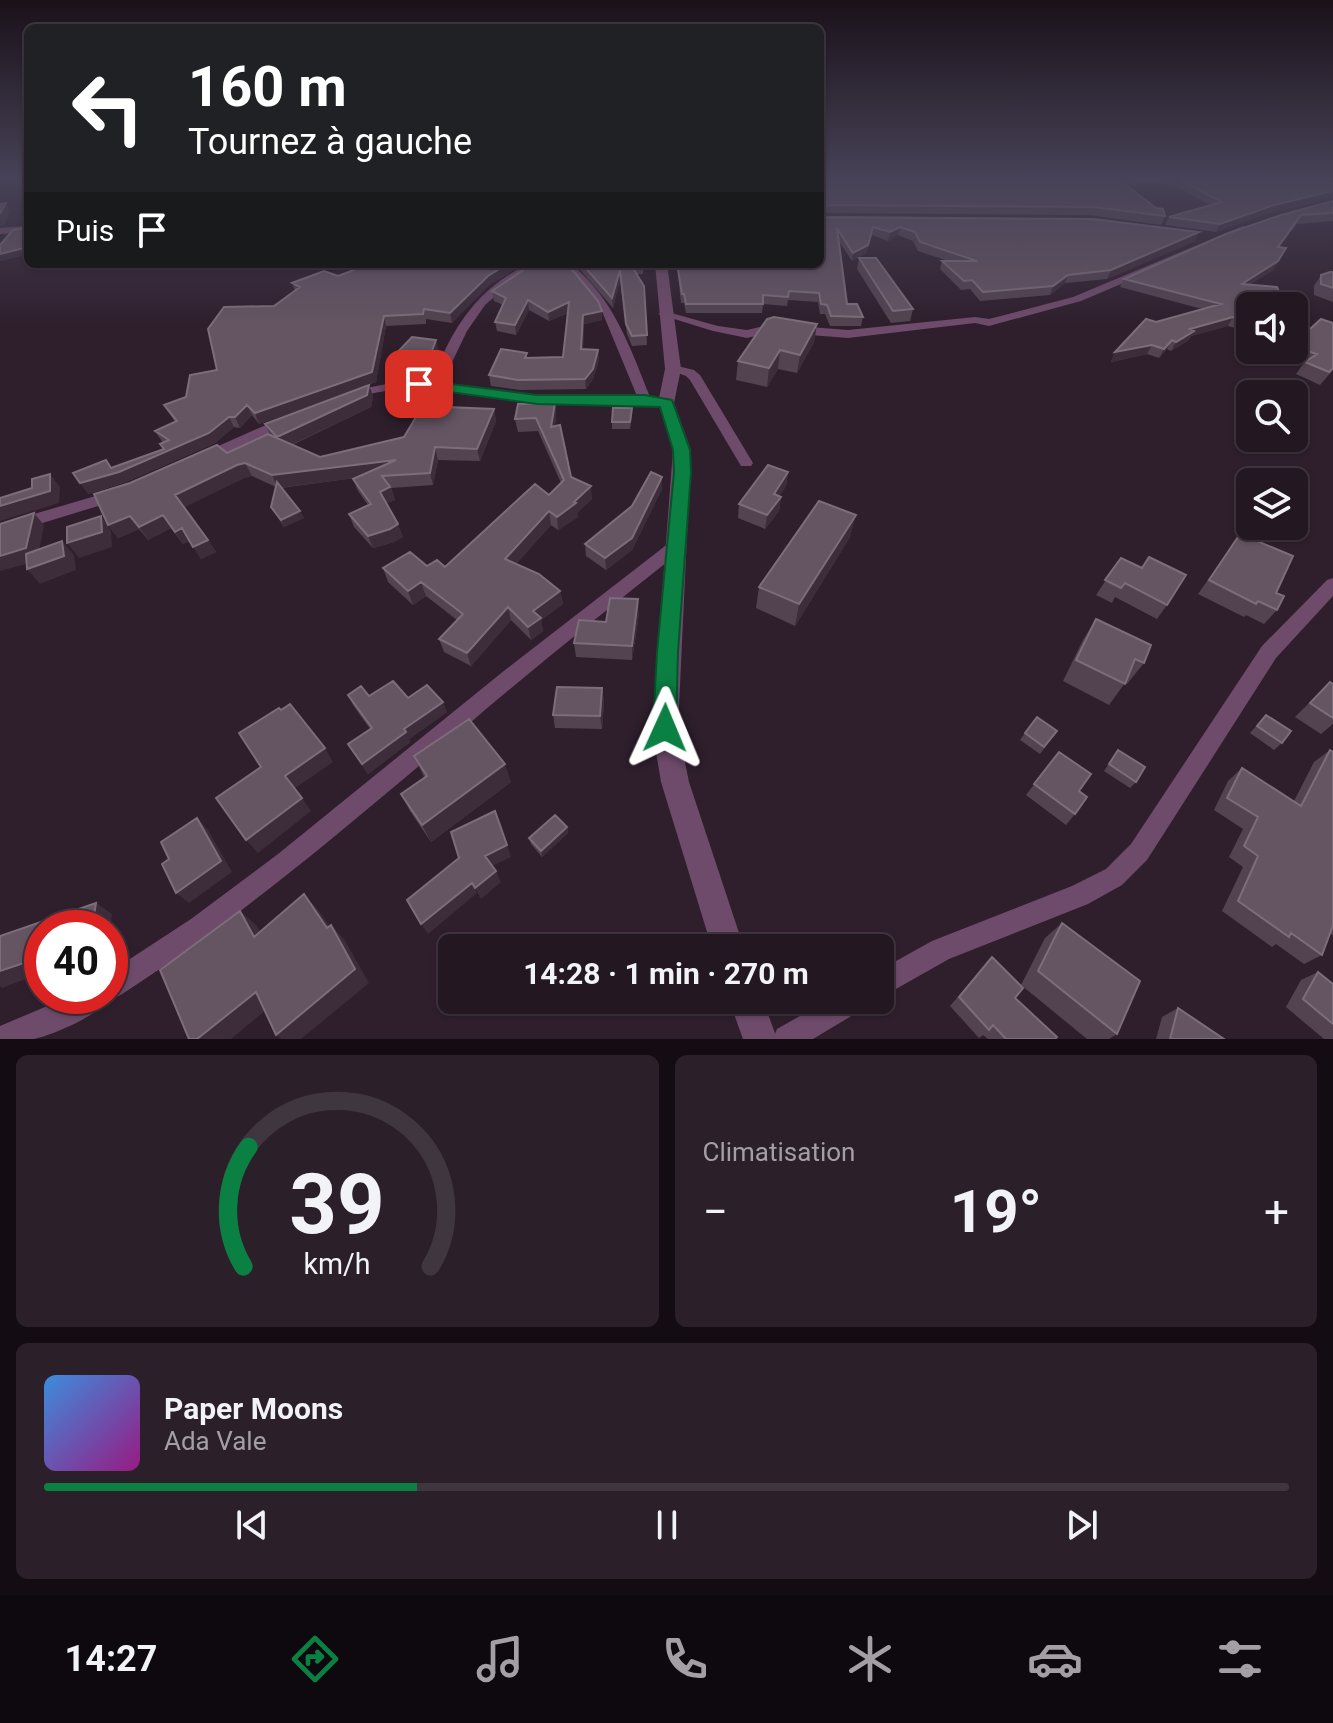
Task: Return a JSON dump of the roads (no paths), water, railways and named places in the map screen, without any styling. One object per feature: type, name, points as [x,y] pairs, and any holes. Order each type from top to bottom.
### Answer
[{"type":"street","points":[[664,314],[747,334],[772,328],[848,334],[975,320],[989,323],[1077,299],[1246,227]]},
{"type":"street","points":[[0,231],[24,229]]},
{"type":"street","points":[[1202,236],[1217,238]]},
{"type":"street","points":[[434,384],[443,375],[445,363],[477,305],[512,276],[529,268]]},
{"type":"street","points":[[570,268],[600,295],[616,324],[626,355],[682,450],[665,728],[668,756],[690,836],[723,934]]},
{"type":"street","points":[[656,402],[673,369],[664,314],[661,268]]},
{"type":"street","points":[[673,369],[690,373],[695,378],[746,463]]},
{"type":"street","points":[[341,399],[393,385],[434,384],[537,400],[656,402]]},
{"type":"street","points":[[186,466],[301,415]]},
{"type":"street","points":[[0,530],[132,489]]},
{"type":"street","points":[[128,976],[173,949],[258,887],[483,699],[675,547]]},
{"type":"street","points":[[894,977],[941,950],[1079,895],[1114,877],[1139,852],[1269,652],[1333,585]]},
{"type":"street","points":[[3,1039],[63,1014]]},
{"type":"street","points":[[751,1014],[760,1039]]},
{"type":"street","points":[[787,1039],[830,1014]]}]
